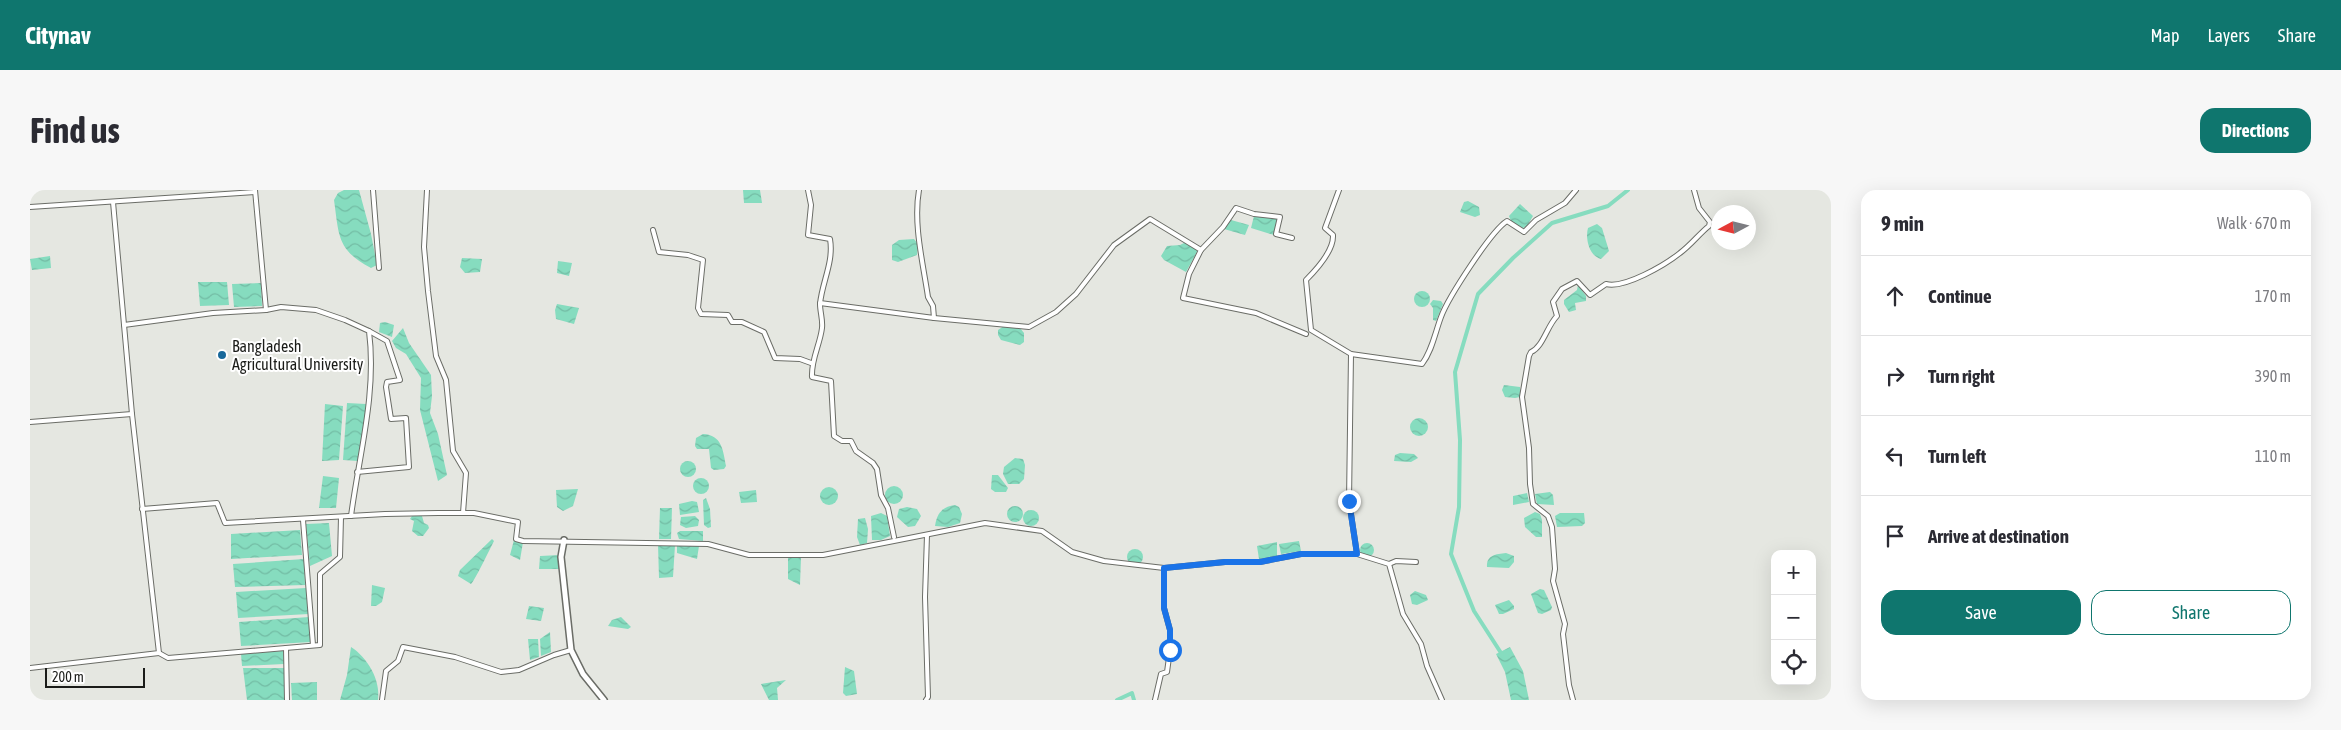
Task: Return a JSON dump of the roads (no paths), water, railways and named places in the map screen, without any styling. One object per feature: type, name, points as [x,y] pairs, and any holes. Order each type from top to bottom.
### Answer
[{"type":"street","points":[[373,190],[380,268]]},
{"type":"street","points":[[427,190],[424,247],[429,301],[436,356],[446,380],[453,451],[466,473],[463,513]]},
{"type":"street","points":[[808,190],[811,205],[808,235],[830,239],[831,246],[830,263],[820,303],[822,326],[818,348],[811,363],[813,379],[831,381],[834,436],[842,441],[851,441],[856,451],[873,463],[877,469],[881,495],[888,508],[894,537]]},
{"type":"street","points":[[919,190],[917,202],[918,223],[928,297],[933,306],[934,318]]},
{"type":"street","points":[[1339,190],[1325,228],[1333,235],[1333,241],[1321,265],[1306,280],[1311,330],[1351,354],[1422,364],[1428,356],[1442,315],[1473,262],[1496,230],[1507,221],[1524,232],[1536,220],[1565,203],[1576,190]]},
{"type":"street","points":[[1573,700],[1569,685],[1563,634],[1565,624],[1553,581],[1555,569],[1552,527],[1548,516],[1533,504],[1530,484],[1529,448],[1522,397],[1529,356],[1531,352],[1538,348],[1550,324],[1557,316],[1553,302],[1562,288],[1577,281],[1590,295],[1606,284],[1617,286],[1644,274],[1681,253],[1710,225],[1699,208],[1694,190]]},
{"type":"street","points":[[30,207],[255,191],[266,310]]},
{"type":"street","points":[[113,202],[132,414],[159,653]]},
{"type":"street","points":[[1292,238],[1276,234],[1280,217],[1254,214],[1236,208],[1223,227],[1200,250],[1189,274],[1183,298],[1256,313],[1306,334]]},
{"type":"street","points":[[820,303],[934,318],[1029,326],[1056,312],[1076,294],[1114,245],[1150,219],[1200,250]]},
{"type":"street","points":[[653,230],[660,252],[688,255],[703,260],[698,308],[701,314],[728,315],[732,322],[742,322],[764,332],[775,358],[800,359],[811,363]]},
{"type":"street","points":[[124,325],[212,313],[266,310],[281,307],[316,310],[345,320],[387,341],[400,380],[388,382],[386,387],[392,419],[406,418],[409,466],[357,472]]},
{"type":"street","points":[[351,516],[357,472],[364,451],[372,353],[369,331]]},
{"type":"street","points":[[1351,354],[1349,506],[1357,554]]},
{"type":"street","points":[[30,422],[132,414]]},
{"type":"street","points":[[142,509],[217,504],[225,523],[385,514],[474,513],[518,522],[516,538],[523,541],[564,540],[708,544],[749,555],[824,555],[984,523],[1004,524],[1042,531],[1072,552],[1104,561],[1164,568],[1225,562],[1260,562],[1301,554],[1357,554],[1389,564],[1396,561],[1416,562]]},
{"type":"street","points":[[30,668],[159,653],[168,658],[320,645],[322,642],[320,574],[340,557],[341,517]]},
{"type":"street","points":[[303,520],[313,645]]},
{"type":"street","points":[[926,700],[928,697],[925,597],[927,535]]},
{"type":"street","points":[[564,540],[561,557],[571,650],[583,674],[604,700]]},
{"type":"street","points":[[1389,564],[1403,614],[1421,644],[1427,666],[1442,700]]},
{"type":"street","points":[[1155,700],[1160,674],[1167,672],[1170,650],[1170,630],[1164,608],[1164,568]]},
{"type":"street","points":[[382,700],[386,671],[398,661],[403,647],[455,657],[501,672],[519,670],[571,650]]},
{"type":"street","points":[[286,648],[287,700]]},
{"type":"water","points":[[344,190],[359,190],[377,265],[371,268],[352,255],[346,248],[339,233],[334,200],[338,193]]},
{"type":"water","points":[[743,190],[760,190],[762,203],[744,203]]},
{"type":"water","points":[[1468,201],[1479,207],[1480,215],[1475,217],[1460,212],[1464,202]]},
{"type":"water","points":[[1520,204],[1533,216],[1527,226],[1521,229],[1511,221],[1509,216]]},
{"type":"water","points":[[1254,216],[1279,218],[1274,235],[1251,228]]},
{"type":"water","points":[[1231,220],[1249,225],[1245,235],[1224,229]]},
{"type":"water","points":[[1597,224],[1602,228],[1609,251],[1601,259],[1591,251],[1587,237],[1588,228]]},
{"type":"water","points":[[914,239],[918,244],[917,255],[898,262],[892,260],[892,245],[899,240]]},
{"type":"water","points":[[1186,242],[1198,250],[1186,272],[1164,260],[1161,256],[1167,246],[1180,245]]},
{"type":"water","points":[[50,256],[51,268],[32,270],[30,259]]},
{"type":"water","points":[[462,258],[482,259],[480,272],[465,273],[460,267]]},
{"type":"water","points":[[558,261],[572,263],[569,276],[557,273]]},
{"type":"water","points":[[198,282],[227,282],[229,305],[200,306]]},
{"type":"water","points":[[261,283],[262,306],[234,307],[232,284]]},
{"type":"water","points":[[1578,285],[1586,296],[1586,301],[1575,303],[1576,310],[1569,312],[1564,304],[1564,300],[1577,290]]},
{"type":"water","points":[[1422,291],[1430,299],[1422,307],[1414,299]]},
{"type":"water","points":[[1433,300],[1441,301],[1443,304],[1436,321],[1433,320],[1433,308],[1430,304]]},
{"type":"water","points":[[557,304],[579,308],[574,324],[556,319],[555,310]]},
{"type":"water","points":[[385,322],[394,325],[392,337],[379,332],[380,323]]},
{"type":"water","points":[[1004,326],[1020,328],[1024,333],[1024,342],[1020,345],[1001,340],[998,330]]},
{"type":"water","points":[[403,328],[409,343],[431,375],[432,396],[430,413],[438,434],[447,475],[438,481],[420,410],[421,378],[406,354],[396,348],[392,341]]},
{"type":"water","points":[[1504,385],[1520,387],[1520,397],[1505,397],[1502,390]]},
{"type":"water","points":[[347,403],[366,404],[362,451],[358,461],[343,460]]},
{"type":"water","points":[[325,404],[343,406],[339,460],[322,461]]},
{"type":"water","points":[[1419,418],[1425,421],[1428,427],[1425,433],[1419,436],[1413,433],[1410,427],[1413,421]]},
{"type":"water","points":[[703,434],[718,440],[724,454],[726,466],[724,469],[714,470],[711,468],[709,449],[697,449],[695,446],[696,438]]},
{"type":"water","points":[[1400,453],[1414,454],[1418,458],[1411,462],[1394,461],[1395,455]]},
{"type":"water","points":[[1015,458],[1023,459],[1025,465],[1024,479],[1019,484],[1008,484],[1003,474],[1004,467]]},
{"type":"water","points":[[688,461],[696,469],[688,477],[680,469]]},
{"type":"water","points":[[992,475],[998,475],[1008,488],[1006,492],[995,492],[991,489]]},
{"type":"water","points":[[323,476],[339,478],[336,508],[319,508]]},
{"type":"water","points":[[698,478],[704,478],[709,483],[707,492],[698,494],[693,489],[693,483]]},
{"type":"water","points":[[894,486],[900,489],[903,495],[900,501],[894,504],[888,501],[885,495],[888,489]]},
{"type":"water","points":[[829,487],[835,490],[838,496],[835,502],[829,505],[823,502],[820,496],[823,490]]},
{"type":"water","points":[[578,489],[573,506],[563,511],[557,507],[556,490]]},
{"type":"water","points":[[756,490],[757,502],[741,503],[739,492]]},
{"type":"water","points":[[1550,492],[1553,495],[1554,505],[1537,504],[1535,494]]},
{"type":"water","points":[[1527,493],[1529,502],[1513,505],[1513,496]]},
{"type":"water","points":[[706,498],[710,509],[711,527],[708,528],[704,525],[703,500]]},
{"type":"water","points":[[692,501],[697,502],[699,512],[680,515],[679,504]]},
{"type":"water","points":[[955,505],[959,507],[962,514],[960,523],[948,527],[935,526],[941,511]]},
{"type":"water","points":[[1012,506],[1018,506],[1023,511],[1021,520],[1012,522],[1007,517],[1007,511]]},
{"type":"water","points":[[907,507],[917,509],[921,516],[915,526],[908,527],[897,517],[899,509]]},
{"type":"water","points":[[660,508],[672,508],[671,539],[659,539]]},
{"type":"water","points":[[1031,510],[1039,518],[1031,526],[1023,518]]},
{"type":"water","points":[[1535,512],[1540,514],[1542,520],[1542,537],[1536,537],[1525,527],[1524,518]]},
{"type":"water","points":[[881,513],[887,516],[890,536],[881,540],[872,540],[871,516]]},
{"type":"water","points":[[1560,513],[1584,513],[1585,523],[1582,526],[1557,527],[1555,516]]},
{"type":"water","points":[[412,516],[422,516],[424,523],[428,525],[429,528],[423,536],[418,536],[412,531],[414,521],[410,519]]},
{"type":"water","points":[[695,516],[699,520],[698,526],[686,528],[680,525],[681,517]]},
{"type":"water","points":[[865,518],[868,529],[867,543],[860,545],[857,537],[858,519]]},
{"type":"water","points":[[329,523],[332,556],[310,566],[306,524]]},
{"type":"water","points":[[300,530],[302,555],[231,559],[231,534]]},
{"type":"water","points":[[680,531],[703,531],[703,541],[679,539],[677,533]]},
{"type":"water","points":[[492,539],[494,541],[471,584],[458,576],[460,570]]},
{"type":"water","points":[[514,540],[523,542],[520,560],[510,555]]},
{"type":"water","points":[[1299,541],[1301,551],[1281,554],[1279,544]]},
{"type":"water","points":[[1277,542],[1277,556],[1259,559],[1257,546]]},
{"type":"water","points":[[1364,543],[1370,543],[1374,550],[1370,557],[1364,557],[1360,553],[1360,547]]},
{"type":"water","points":[[658,544],[675,545],[673,577],[659,578]]},
{"type":"water","points":[[677,544],[699,546],[697,559],[677,553]]},
{"type":"water","points":[[1135,549],[1141,551],[1143,557],[1141,563],[1135,565],[1129,563],[1127,557],[1129,551]]},
{"type":"water","points":[[1506,553],[1514,556],[1514,562],[1509,568],[1487,567],[1490,558]]},
{"type":"water","points":[[560,555],[561,569],[539,569],[540,556]]},
{"type":"water","points":[[788,557],[801,557],[800,585],[788,579]]},
{"type":"water","points":[[304,559],[305,585],[235,587],[233,564]]},
{"type":"water","points":[[372,585],[385,588],[382,602],[376,606],[371,606]]},
{"type":"water","points":[[306,588],[309,614],[238,618],[236,592]]},
{"type":"water","points":[[1540,589],[1544,590],[1552,607],[1551,610],[1542,614],[1538,613],[1531,594]]},
{"type":"water","points":[[1415,591],[1426,595],[1428,600],[1417,605],[1412,604],[1410,595]]},
{"type":"water","points":[[1509,600],[1514,609],[1499,614],[1495,605]]},
{"type":"water","points":[[529,606],[544,608],[541,621],[526,619]]},
{"type":"water","points":[[309,617],[311,642],[241,646],[239,622]]},
{"type":"water","points":[[621,617],[631,627],[628,629],[608,626],[612,620]]},
{"type":"water","points":[[550,632],[551,652],[541,656],[540,639]]},
{"type":"water","points":[[528,639],[538,639],[539,657],[530,660]]},
{"type":"water","points":[[351,647],[357,651],[372,670],[377,685],[378,700],[340,700],[347,675]]},
{"type":"water","points":[[1510,647],[1523,671],[1529,700],[1511,700],[1505,672],[1496,654]]},
{"type":"water","points":[[283,651],[284,664],[242,666],[241,654]]},
{"type":"water","points":[[845,667],[854,671],[857,694],[846,696],[843,693]]},
{"type":"water","points":[[243,668],[284,668],[285,700],[247,700]]},
{"type":"water","points":[[786,680],[777,688],[778,700],[769,700],[761,684]]},
{"type":"water","points":[[317,682],[317,700],[292,700],[291,683]]},
{"type":"waterway","points":[[1503,656],[1474,611],[1451,554],[1459,507],[1460,440],[1455,372],[1478,294],[1513,258],[1552,223],[1608,206],[1628,190]]},
{"type":"waterway","points":[[1117,700],[1132,693],[1134,700]]},
{"type":"place","name":"Bangladesh Agricultural University","points":[[222,355]]}]
